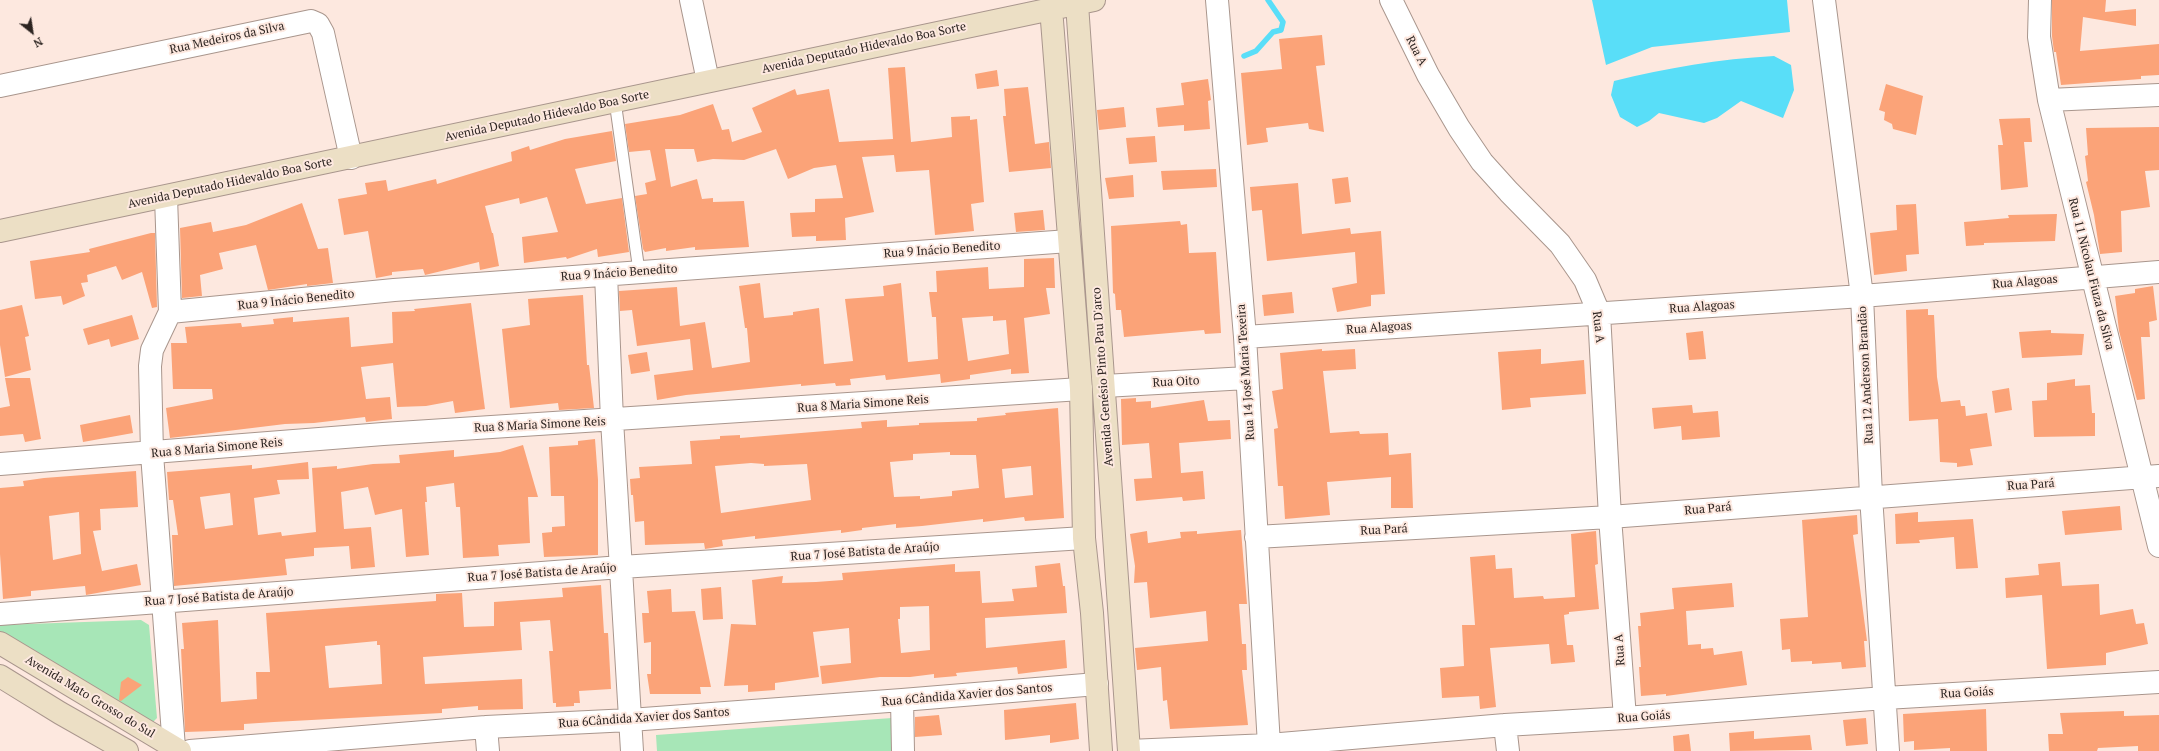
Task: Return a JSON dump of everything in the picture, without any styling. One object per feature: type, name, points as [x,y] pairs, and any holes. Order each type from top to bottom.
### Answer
[{"type":"street","points":[[691,0],[708,81]]},
{"type":"street","name":"Rua 14 José Maria Texeira","points":[[1217,0],[1245,337],[1269,745]]},
{"type":"street","name":"Rua A","points":[[1391,0],[1428,75],[1459,128],[1486,167],[1560,244],[1585,280],[1599,314],[1610,517],[1625,718]]},
{"type":"street","name":"Rua 12 Anderson Brandão","points":[[1824,0],[1862,296],[1871,496],[1888,751]]},
{"type":"street","name":"Rua 11 Nicolau Fiuza da Silva","points":[[2040,0],[2040,37],[2049,100],[2092,276],[2151,476],[2159,546]]},
{"type":"street","name":"Avenida Deputado Hidevaldo Boa Sorte","points":[[0,231],[1085,2]]},
{"type":"street","name":"Avenida Genésio Pinto Pau D'arco","points":[[1085,2],[1104,386],[1129,751]]},
{"type":"street","name":"Avenida Genésio Pinto Pau D'arco","points":[[1051,8],[1068,241],[1081,389],[1084,538],[1092,613],[1101,751]]},
{"type":"street","name":"Rua Medeiros da Silva","points":[[0,86],[311,21],[318,24],[323,33],[351,158]]},
{"type":"street","points":[[2049,100],[2159,95]]},
{"type":"street","points":[[166,197],[170,312],[152,350],[150,366],[152,454],[165,602],[182,750]]},
{"type":"street","name":"Rua 9 Inácio Benedito","points":[[170,312],[402,290],[638,271],[1068,241]]},
{"type":"street","name":"Rua Alagoas","points":[[1245,337],[1862,296],[2092,276],[2159,272]]},
{"type":"street","points":[[606,274],[612,420],[632,751]]},
{"type":"street","name":"Rua Oito","points":[[1104,386],[1247,378]]},
{"type":"street","name":"Rua 8 Maria Simone Reis","points":[[0,464],[152,454],[383,434],[1081,389]]},
{"type":"street","name":"Rua Pará","points":[[1256,537],[1610,517],[1871,496],[2151,476]]},
{"type":"street","name":"Rua 7 José Batista de Araújo","points":[[0,614],[621,567],[1084,538]]},
{"type":"street","points":[[1092,613],[1119,613]]},
{"type":"street","name":"Avenida Mato Grosso do Sul","points":[[0,643],[75,690],[182,750]]},
{"type":"street","points":[[0,676],[60,713],[127,751]]},
{"type":"street","name":"Rua Goiás","points":[[1129,751],[1269,745],[1505,725],[1625,718],[1884,698],[2159,682]]},
{"type":"street","name":"Rua 6Cândida Xavier dos Santos","points":[[182,750],[486,728],[630,720],[1097,684]]},
{"type":"street","points":[[60,713],[75,690]]},
{"type":"street","points":[[902,700],[903,751]]},
{"type":"street","points":[[1505,725],[1508,751]]},
{"type":"street","points":[[486,728],[488,751]]},
{"type":"lane","points":[[615,101],[638,271]]},
{"type":"green space","points":[[141,620],[149,625],[157,718],[153,722],[0,634],[0,625]]},
{"type":"green space","points":[[892,718],[894,751],[657,751],[656,735]]},
{"type":"water","points":[[1592,0],[1787,0],[1790,32],[1652,47],[1606,65]]},
{"type":"water","points":[[1774,56],[1791,65],[1794,90],[1783,118],[1741,101],[1717,118],[1704,123],[1659,113],[1649,121],[1637,127],[1620,117],[1611,95],[1614,81],[1693,65],[1733,59]]},
{"type":"building","points":[[2052,0],[2106,0],[2105,12],[2136,9],[2136,26],[2083,17],[2080,51],[2159,44],[2159,75],[2141,76],[2141,79],[2061,85],[2052,36]]},
{"type":"building","points":[[1322,35],[1325,65],[1316,66],[1324,132],[1309,129],[1308,123],[1266,128],[1268,142],[1247,145],[1241,73],[1282,69],[1279,39]]},
{"type":"building","points":[[905,67],[911,142],[952,137],[951,117],[970,116],[970,120],[977,119],[984,202],[971,204],[974,231],[935,235],[929,170],[896,172],[894,155],[862,157],[874,212],[845,218],[846,240],[816,241],[816,236],[792,237],[790,213],[815,212],[815,199],[843,198],[836,165],[814,168],[788,179],[776,149],[744,160],[713,159],[697,162],[694,149],[665,149],[671,187],[697,179],[702,199],[713,198],[713,202],[744,201],[749,247],[695,250],[695,247],[666,251],[666,248],[645,252],[643,249],[635,196],[647,194],[645,183],[656,180],[650,150],[629,152],[625,124],[680,115],[713,104],[722,130],[729,129],[732,142],[762,132],[752,108],[795,89],[797,95],[829,89],[839,142],[893,139],[888,68]]},
{"type":"building","points":[[997,70],[999,86],[977,89],[975,74]]},
{"type":"building","points":[[1208,79],[1211,100],[1208,101],[1210,129],[1184,131],[1184,125],[1158,127],[1156,108],[1184,105],[1181,83]]},
{"type":"building","points":[[1886,84],[1923,96],[1916,135],[1893,129],[1892,124],[1884,120],[1885,112],[1879,110]]},
{"type":"building","points":[[1028,87],[1035,144],[1049,142],[1051,168],[1009,172],[1003,116],[1006,116],[1004,89]]},
{"type":"building","points":[[1124,107],[1126,127],[1099,130],[1097,110]]},
{"type":"building","points":[[2030,118],[2032,142],[2024,142],[2028,187],[2001,190],[1998,145],[2003,145],[1999,119]]},
{"type":"building","points":[[2159,127],[2159,170],[2145,171],[2150,207],[2121,211],[2122,252],[2100,254],[2094,215],[2086,182],[2088,181],[2085,156],[2088,155],[2086,128]]},
{"type":"building","points":[[612,131],[616,161],[575,169],[586,204],[622,198],[629,252],[598,257],[597,249],[567,259],[566,257],[524,263],[522,237],[558,232],[547,197],[520,204],[519,198],[485,206],[493,233],[499,266],[480,270],[479,262],[425,275],[423,269],[392,272],[392,275],[376,278],[368,231],[344,235],[338,199],[367,194],[365,183],[386,180],[388,191],[436,179],[437,184],[512,161],[511,152],[529,146],[530,150],[565,139]]},
{"type":"building","points":[[1155,136],[1157,162],[1129,164],[1126,138]]},
{"type":"building","points":[[1216,169],[1217,187],[1163,190],[1161,171]]},
{"type":"building","points":[[1133,175],[1134,197],[1109,199],[1105,178]]},
{"type":"building","points":[[1348,177],[1351,202],[1335,204],[1332,179]]},
{"type":"building","points":[[1298,183],[1302,234],[1350,228],[1351,234],[1381,231],[1385,294],[1371,295],[1371,306],[1337,312],[1332,288],[1357,283],[1355,252],[1267,261],[1262,210],[1252,211],[1250,187]]},
{"type":"building","points":[[302,203],[318,249],[328,248],[333,283],[307,286],[307,284],[268,290],[256,245],[219,253],[223,269],[200,275],[202,296],[182,298],[180,228],[211,222],[213,232],[246,225]]},
{"type":"building","points":[[1916,204],[1919,254],[1906,255],[1907,271],[1874,275],[1870,233],[1897,230],[1896,205]]},
{"type":"building","points":[[1043,210],[1045,230],[1016,232],[1014,213]]},
{"type":"building","points":[[2057,214],[2055,241],[1984,243],[1984,245],[1966,246],[1964,222],[2009,218],[2008,215]]},
{"type":"building","points":[[1180,221],[1181,225],[1187,224],[1189,253],[1216,252],[1221,333],[1205,334],[1204,330],[1124,337],[1121,310],[1116,310],[1115,294],[1113,293],[1111,226]]},
{"type":"building","points":[[155,233],[157,307],[152,308],[142,272],[122,280],[116,266],[87,275],[88,282],[81,283],[85,296],[63,305],[61,296],[35,299],[30,261],[90,252],[89,249]]},
{"type":"building","points":[[1054,258],[1055,288],[1046,288],[1050,314],[1024,318],[1029,373],[1011,374],[1011,369],[970,375],[970,379],[941,383],[940,374],[886,380],[885,375],[850,379],[851,385],[836,386],[835,383],[801,386],[801,384],[686,395],[657,400],[654,375],[693,370],[690,339],[637,346],[632,310],[620,311],[619,291],[677,287],[680,326],[705,322],[712,368],[750,362],[747,328],[745,328],[739,286],[760,283],[764,318],[793,315],[793,312],[819,308],[824,364],[853,361],[845,299],[884,296],[883,286],[901,283],[908,362],[938,359],[936,317],[932,317],[929,292],[937,292],[936,271],[988,267],[989,289],[1024,287],[1024,259]],"holes":[[[993,316],[993,321],[1006,320],[1009,354],[968,361],[962,318]]]},
{"type":"building","points":[[2153,286],[2157,320],[2149,322],[2150,337],[2141,337],[2145,399],[2137,400],[2119,331],[2115,296],[2135,293],[2135,289]]},
{"type":"building","points":[[1292,292],[1294,313],[1264,316],[1262,295]]},
{"type":"building","points":[[583,295],[587,365],[589,365],[594,408],[559,410],[558,403],[510,408],[502,329],[530,325],[528,299]]},
{"type":"building","points":[[471,303],[485,409],[455,413],[453,401],[426,406],[397,407],[393,363],[361,367],[366,399],[390,397],[392,419],[366,422],[365,417],[314,423],[285,424],[170,438],[166,408],[213,399],[212,389],[173,389],[171,343],[187,343],[185,327],[241,323],[242,327],[274,324],[273,319],[293,317],[293,322],[349,317],[351,347],[393,343],[392,312],[415,311],[414,309]]},
{"type":"building","points":[[22,305],[29,336],[25,337],[31,370],[5,377],[0,345],[0,310]]},
{"type":"building","points":[[1928,309],[1928,315],[1934,315],[1937,377],[1941,402],[1960,400],[1961,406],[1965,406],[1966,416],[1987,413],[1992,446],[1970,449],[1973,465],[1957,467],[1957,463],[1940,462],[1938,419],[1909,421],[1906,310]]},
{"type":"building","points":[[132,315],[139,339],[111,347],[109,339],[88,345],[83,329]]},
{"type":"building","points":[[2051,330],[2051,333],[2084,334],[2082,355],[2022,358],[2019,332]]},
{"type":"building","points":[[1703,331],[1706,359],[1689,360],[1686,333]]},
{"type":"building","points":[[1322,349],[1322,351],[1355,349],[1356,369],[1323,371],[1330,433],[1359,431],[1360,434],[1388,433],[1389,455],[1411,453],[1413,508],[1391,508],[1391,477],[1327,482],[1330,515],[1285,519],[1283,486],[1278,486],[1274,429],[1278,428],[1272,391],[1283,389],[1280,353]]},
{"type":"building","points":[[1541,349],[1541,364],[1584,360],[1586,394],[1530,398],[1531,407],[1502,410],[1498,352]]},
{"type":"building","points":[[647,352],[650,371],[631,374],[628,355]]},
{"type":"building","points":[[5,378],[30,378],[41,439],[25,442],[23,434],[0,436],[0,408],[10,406]]},
{"type":"building","points":[[2075,379],[2075,386],[2090,385],[2092,413],[2095,413],[2095,436],[2034,437],[2032,401],[2047,400],[2047,383]]},
{"type":"building","points":[[2009,388],[2012,410],[1995,413],[1992,391]]},
{"type":"building","points":[[1136,398],[1136,402],[1151,401],[1151,408],[1204,400],[1208,421],[1230,420],[1231,439],[1179,443],[1181,473],[1203,471],[1205,499],[1183,501],[1182,497],[1136,501],[1134,479],[1152,478],[1149,443],[1122,445],[1121,399]]},
{"type":"building","points":[[1692,405],[1693,413],[1718,411],[1720,437],[1682,440],[1681,426],[1654,429],[1652,408]]},
{"type":"building","points":[[1058,408],[1064,518],[1025,521],[1024,517],[983,522],[983,519],[896,528],[896,524],[862,528],[862,530],[841,533],[841,530],[755,539],[755,536],[722,540],[723,546],[705,549],[704,543],[645,545],[644,521],[635,522],[630,479],[640,478],[639,467],[692,464],[690,441],[720,439],[720,436],[740,435],[740,438],[862,428],[861,422],[887,420],[887,427],[919,425],[919,423],[977,421],[977,418],[1006,415],[1005,413]],"holes":[[[950,452],[950,455],[976,455],[979,488],[952,491],[952,496],[920,499],[920,496],[894,497],[890,462],[913,460],[913,454]],[[751,463],[764,464],[764,466],[807,464],[811,500],[721,513],[715,466]],[[1031,466],[1033,495],[1005,498],[1002,469]]]},
{"type":"building","points":[[130,415],[133,433],[83,442],[80,425]]},
{"type":"building","points":[[595,439],[598,480],[598,555],[544,557],[542,533],[552,532],[552,527],[565,526],[564,496],[551,496],[549,447],[578,445],[578,441]]},
{"type":"building","points":[[523,445],[538,497],[528,497],[530,543],[498,545],[499,556],[463,558],[460,507],[456,507],[454,483],[426,487],[427,502],[425,502],[429,555],[406,557],[402,509],[375,515],[368,487],[341,492],[344,529],[371,527],[375,567],[351,569],[349,546],[314,548],[314,556],[285,559],[287,575],[174,586],[172,535],[178,535],[173,500],[169,500],[167,472],[252,465],[252,469],[308,462],[309,479],[277,480],[280,494],[254,498],[258,535],[281,532],[282,536],[316,532],[312,468],[337,466],[337,469],[373,464],[400,463],[399,455],[454,450],[454,457],[500,452]],"holes":[[[230,493],[233,525],[205,529],[200,497]]]},
{"type":"building","points":[[136,471],[138,507],[100,509],[101,530],[93,531],[102,571],[137,564],[141,585],[86,595],[85,586],[31,591],[31,596],[3,599],[0,554],[0,488],[24,486],[23,481]],"holes":[[[79,512],[81,554],[53,560],[49,516]]]},
{"type":"building","points":[[2120,506],[2122,530],[2065,535],[2062,511]]},
{"type":"building","points":[[1918,512],[1918,522],[1973,519],[1978,568],[1956,569],[1954,537],[1919,540],[1920,543],[1896,544],[1895,514]]},
{"type":"building","points":[[1857,515],[1858,534],[1853,535],[1867,641],[1864,641],[1866,667],[1842,669],[1841,662],[1812,664],[1812,661],[1791,662],[1790,649],[1782,650],[1780,619],[1808,617],[1802,520]]},
{"type":"building","points":[[1241,530],[1247,604],[1239,604],[1242,644],[1246,644],[1247,670],[1242,670],[1248,725],[1170,729],[1167,700],[1163,701],[1161,667],[1137,670],[1135,648],[1208,641],[1206,611],[1150,618],[1147,582],[1134,583],[1135,566],[1130,534],[1147,531],[1148,543],[1181,538],[1180,532],[1197,531],[1197,534]]},
{"type":"building","points":[[1596,531],[1598,564],[1595,565],[1599,609],[1569,612],[1569,614],[1564,615],[1567,645],[1573,645],[1575,662],[1551,664],[1549,644],[1490,648],[1496,707],[1480,709],[1479,696],[1442,698],[1440,668],[1464,666],[1462,625],[1475,625],[1470,557],[1495,555],[1496,569],[1512,568],[1514,598],[1543,596],[1544,599],[1575,597],[1571,534]]},
{"type":"building","points":[[2060,562],[2062,586],[2099,584],[2100,615],[2133,609],[2136,624],[2144,623],[2148,644],[2106,653],[2106,665],[2047,669],[2042,595],[2006,598],[2005,578],[2039,575],[2038,564]]},
{"type":"building","points":[[1060,563],[1063,586],[1065,586],[1067,613],[985,618],[986,648],[1065,640],[1067,668],[1018,674],[1017,667],[956,673],[957,676],[934,678],[934,674],[910,677],[880,677],[822,684],[820,666],[851,663],[849,628],[813,632],[819,677],[775,683],[775,690],[748,692],[748,685],[724,686],[731,624],[756,625],[752,580],[783,576],[782,583],[843,580],[842,573],[955,564],[955,572],[980,571],[982,603],[1014,601],[1012,589],[1037,587],[1035,566]],"holes":[[[929,606],[930,650],[901,653],[898,619],[900,619],[900,607]]]},
{"type":"building","points":[[1732,583],[1734,607],[1686,611],[1688,645],[1701,644],[1701,649],[1713,648],[1714,655],[1742,651],[1747,685],[1666,696],[1666,694],[1641,696],[1639,667],[1641,667],[1638,626],[1641,626],[1640,613],[1674,609],[1672,588]]},
{"type":"building","points":[[601,585],[604,633],[608,633],[611,689],[579,691],[580,703],[574,703],[574,706],[556,707],[556,703],[553,703],[549,651],[553,651],[550,620],[520,622],[522,650],[423,657],[425,684],[522,679],[523,709],[478,710],[478,706],[442,709],[442,713],[244,724],[244,730],[185,732],[181,649],[184,649],[182,623],[218,620],[221,702],[257,699],[256,672],[270,672],[266,613],[436,601],[436,594],[462,593],[464,627],[494,626],[494,602],[563,597],[562,588]],"holes":[[[377,641],[377,645],[380,645],[382,684],[329,688],[325,646]]]},
{"type":"building","points":[[721,587],[723,619],[703,620],[701,589]]},
{"type":"building","points":[[671,589],[672,612],[695,611],[711,687],[700,687],[701,694],[650,694],[647,674],[651,674],[651,642],[644,643],[642,613],[649,613],[647,591]]},
{"type":"building","points":[[128,677],[142,685],[121,701],[119,700],[121,682]]},
{"type":"building","points":[[1076,703],[1079,739],[1050,743],[1050,735],[1005,740],[1004,710]]},
{"type":"building","points":[[1986,709],[1987,751],[1950,751],[1950,748],[1914,750],[1914,741],[1904,742],[1903,714]]},
{"type":"building","points":[[2124,711],[2124,716],[2159,715],[2159,751],[2138,751],[2138,746],[2098,748],[2097,751],[2049,751],[2048,734],[2063,734],[2060,713]]},
{"type":"building","points":[[939,715],[942,735],[915,737],[915,717]]},
{"type":"building","points":[[1866,718],[1868,744],[1846,746],[1843,720]]},
{"type":"building","points":[[1754,731],[1754,739],[1810,735],[1812,750],[1730,751],[1729,733]]},
{"type":"building","points":[[1689,734],[1691,751],[1674,751],[1673,736]]},
{"type":"waterway","points":[[1244,56],[1256,51],[1273,32],[1281,30],[1283,22],[1268,0]]}]
